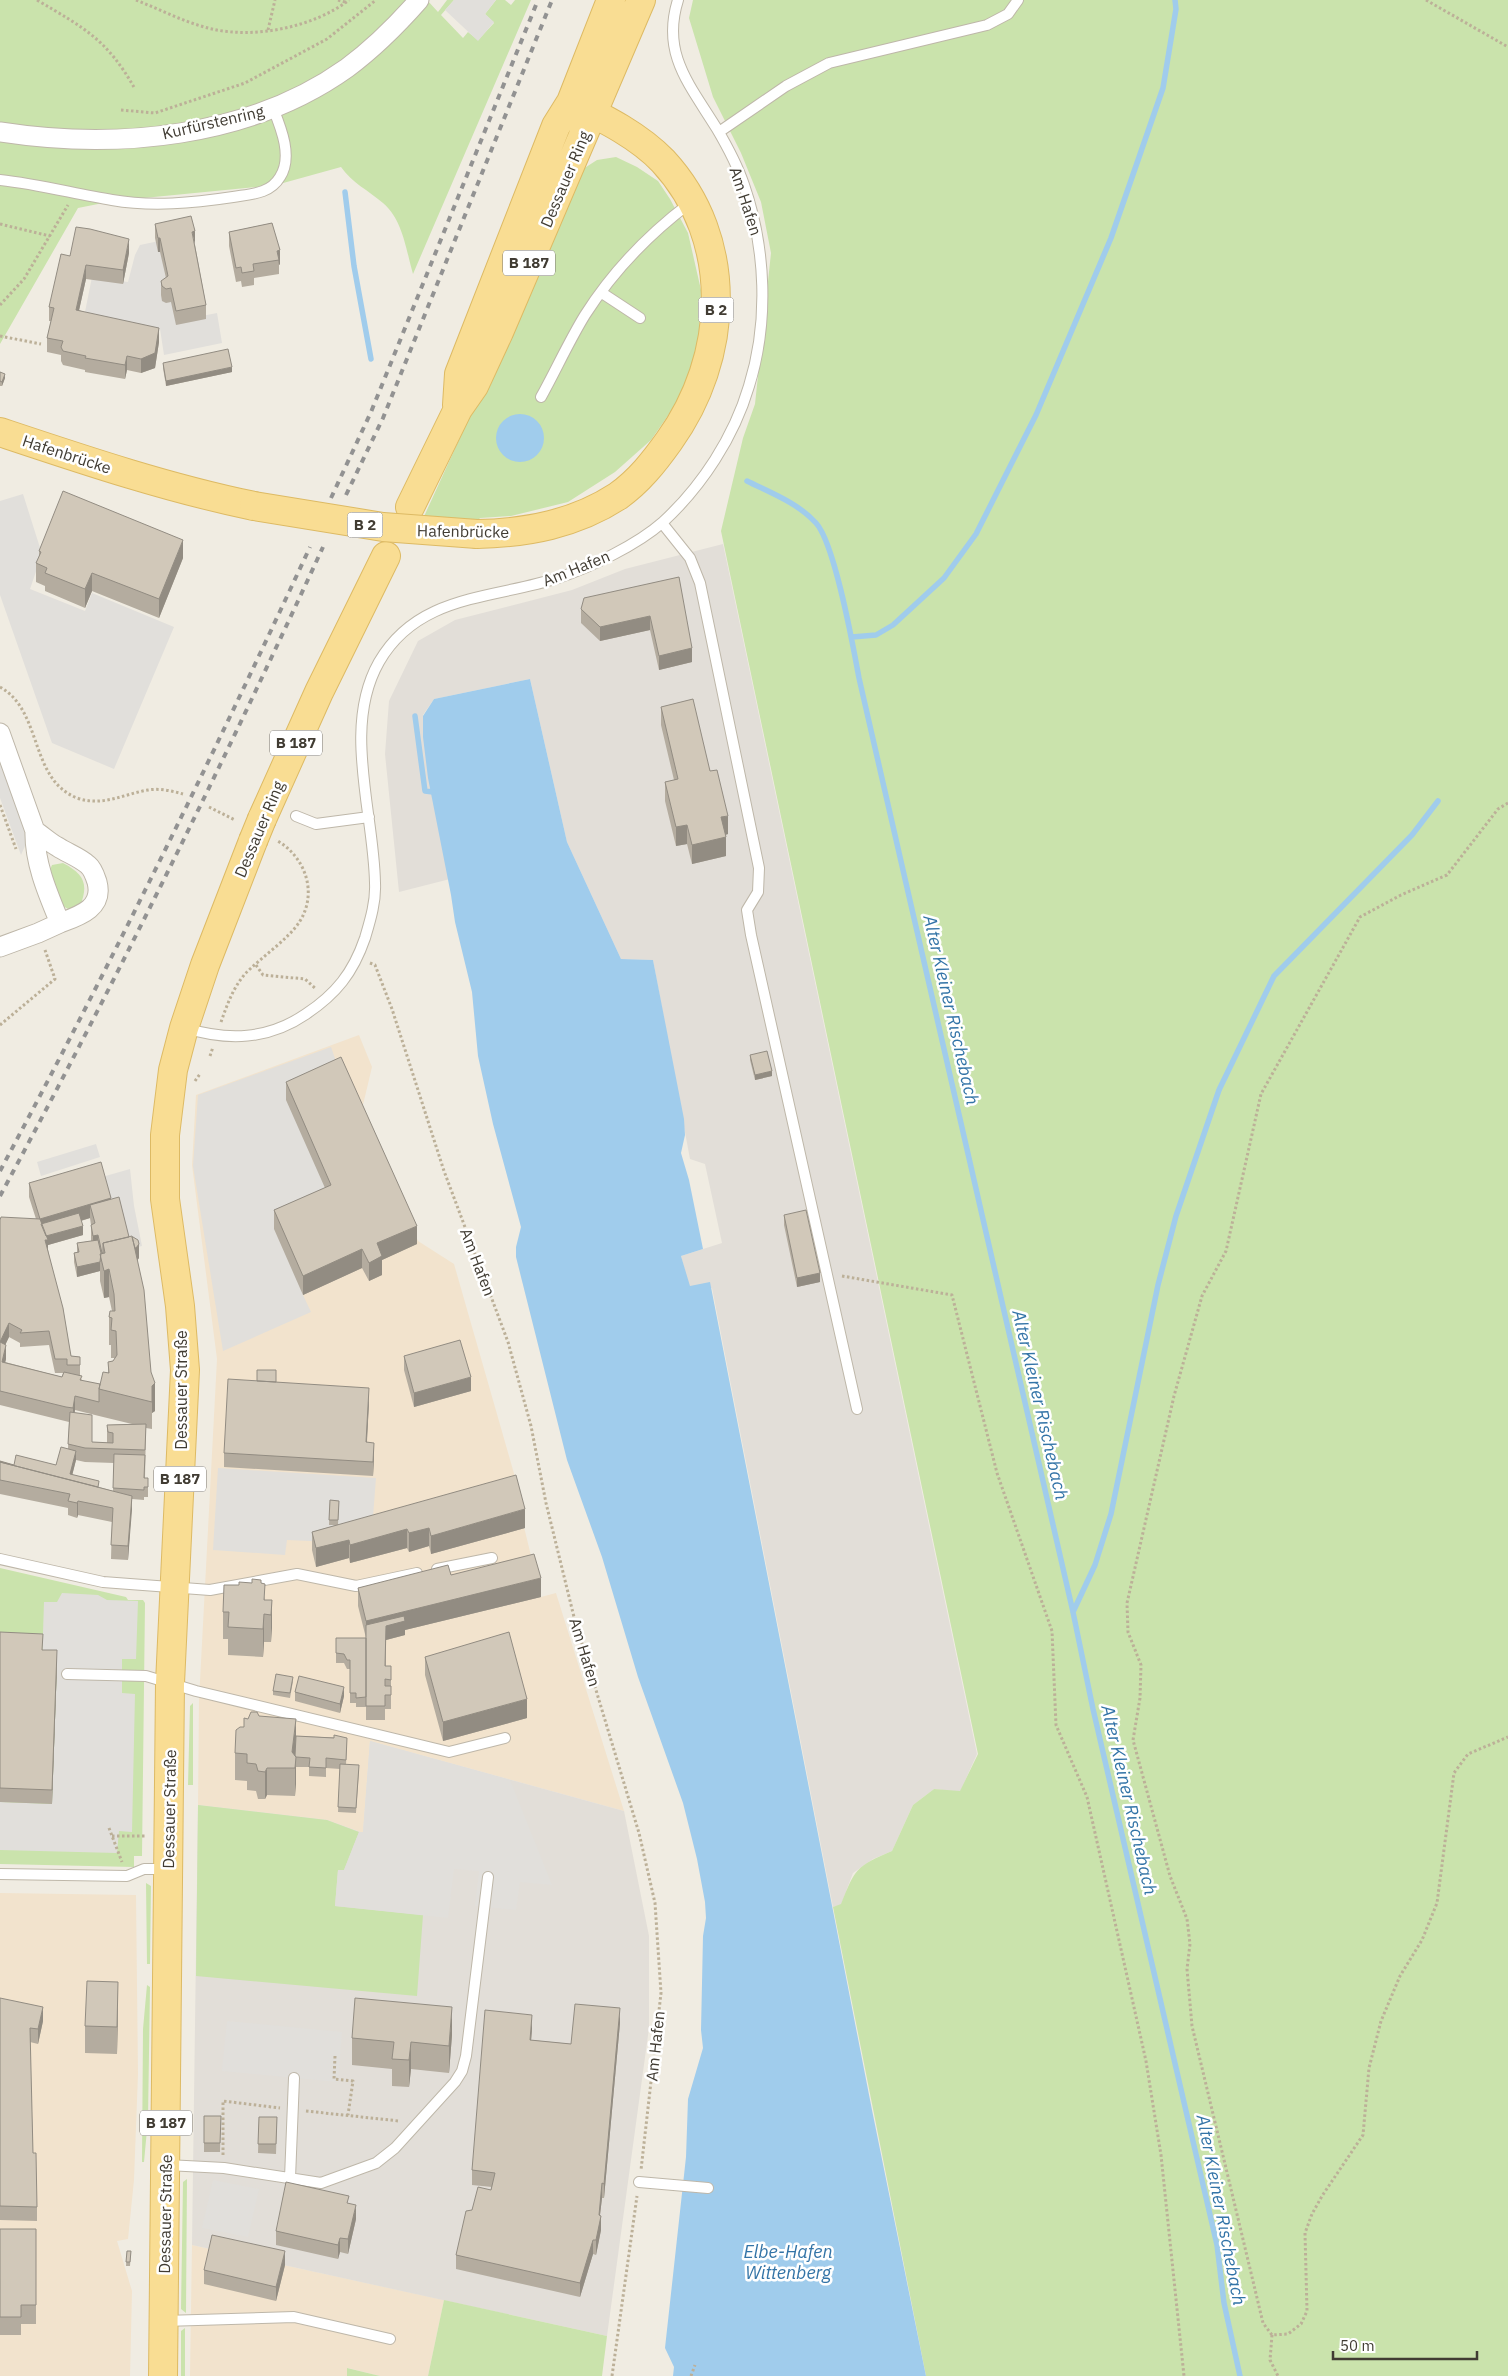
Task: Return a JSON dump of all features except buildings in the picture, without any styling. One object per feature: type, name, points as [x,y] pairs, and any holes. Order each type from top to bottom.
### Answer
[{"type":"main road","name":"Dessauer Ring","points":[[582,108],[611,0]]},
{"type":"main road","name":"Dessauer Ring","points":[[410,507],[458,409],[459,374],[556,126],[582,108],[640,0]]},
{"type":"main road","name":"Hafenbrücke","points":[[0,432],[146,479],[254,506],[383,527],[477,534],[510,533],[542,528],[599,507],[635,483],[652,466],[688,413],[701,385],[712,348],[716,324],[716,301],[711,258],[706,239],[691,202],[679,181],[656,154],[609,121],[582,108]]},
{"type":"main road","name":"Dessauer Ring","points":[[184,1028],[205,965],[263,833],[320,692],[386,556]]},
{"type":"main road","name":"Dessauer Straße","points":[[163,2376],[170,1683],[185,1370],[183,1330],[164,1180],[165,1135],[173,1070],[184,1028]]},
{"type":"street","name":"Kurfürstenring","points":[[0,132],[65,140],[138,138],[222,124],[273,108],[324,83],[346,68],[390,32],[419,0]]},
{"type":"street","points":[[0,733],[36,831],[35,846],[46,887],[60,922]]},
{"type":"street","points":[[0,947],[82,914],[92,907],[98,894],[98,885],[90,866],[56,846],[36,831]]},
{"type":"lane","name":"Am Hafen","points":[[184,1028],[216,1036],[256,1036],[295,1022],[325,1001],[346,980],[359,956],[372,917],[376,886],[362,756],[363,711],[368,687],[378,664],[390,646],[422,618],[442,608],[468,598],[534,584],[583,569],[624,548],[662,523],[704,476],[732,432],[750,385],[760,333],[762,279],[759,238],[744,184],[719,132],[684,80],[673,40],[672,24],[678,0]]},
{"type":"lane","points":[[719,132],[786,86],[830,63],[987,25],[1008,14],[1018,0]]},
{"type":"lane","points":[[0,180],[146,204],[191,202],[261,193],[276,183],[284,170],[282,131],[273,108]]},
{"type":"lane","points":[[541,397],[585,315],[625,261],[666,222],[691,202]]},
{"type":"lane","points":[[602,292],[640,318]]},
{"type":"lane","points":[[662,523],[690,558],[700,583],[758,868],[758,892],[747,910],[857,1409]]},
{"type":"lane","points":[[296,816],[316,824],[369,817]]},
{"type":"lane","points":[[0,1558],[103,1582],[210,1590],[297,1574],[356,1586],[492,1558]]},
{"type":"lane","points":[[67,1674],[146,1676],[196,1691],[449,1752],[505,1738]]},
{"type":"lane","points":[[0,1874],[127,1876],[144,1869],[168,1869]]},
{"type":"lane","points":[[166,2164],[224,2168],[321,2183],[368,2166],[395,2148],[455,2082],[462,2070],[466,2056],[488,1877]]},
{"type":"lane","points":[[290,2178],[294,2078]]},
{"type":"lane","points":[[639,2182],[708,2188]]},
{"type":"lane","points":[[163,2321],[294,2317],[390,2339]]},
{"type":"path","points":[[37,0],[85,29],[103,43],[123,68],[136,89]]},
{"type":"path","points":[[136,0],[213,29],[239,32],[268,30],[305,24],[347,1]]},
{"type":"path","points":[[268,30],[275,0]]},
{"type":"path","points":[[338,0],[347,1]]},
{"type":"path","points":[[121,110],[155,113],[245,83],[327,39],[376,0]]},
{"type":"path","points":[[1426,0],[1508,47]]},
{"type":"path","points":[[0,305],[24,280],[69,203]]},
{"type":"path","points":[[0,224],[50,236]]},
{"type":"path","points":[[0,336],[41,344]]},
{"type":"path","points":[[0,687],[15,700],[25,716],[53,781],[68,793],[88,801],[101,801],[150,789],[183,794]]},
{"type":"path","points":[[1278,2376],[1270,2360],[1272,2335],[1263,2323],[1192,2026],[1187,1969],[1190,1944],[1187,1919],[1170,1876],[1133,1740],[1140,1698],[1141,1665],[1128,1632],[1127,1603],[1174,1396],[1202,1296],[1226,1251],[1261,1094],[1360,917],[1401,895],[1447,875],[1498,809],[1508,803]]},
{"type":"path","points":[[209,807],[235,820]]},
{"type":"path","points":[[220,1024],[232,992],[245,975],[300,923],[307,907],[309,890],[298,857],[285,844],[263,833]]},
{"type":"path","points":[[0,1024],[55,979],[38,933]]},
{"type":"path","name":"Am Hafen","points":[[359,956],[375,965],[392,1009],[444,1171],[508,1342],[531,1426],[546,1503],[574,1617],[640,1833],[655,1903],[660,1993],[639,2182],[612,2376]]},
{"type":"path","points":[[256,965],[263,975],[305,979],[325,1001]]},
{"type":"path","points":[[826,1273],[952,1295],[997,1473],[1052,1631],[1056,1724],[1087,1797],[1146,2061],[1161,2155],[1184,2376]]},
{"type":"path","points":[[1272,2335],[1288,2334],[1301,2324],[1307,2311],[1306,2233],[1312,2214],[1322,2196],[1363,2135],[1369,2068],[1381,2021],[1400,1976],[1422,1940],[1437,1903],[1454,1773],[1468,1754],[1508,1737]]},
{"type":"path","points":[[109,1828],[127,1876]]},
{"type":"path","points":[[112,1836],[145,1836]]},
{"type":"path","points":[[335,2056],[334,2079],[353,2081],[348,2115]]},
{"type":"path","points":[[224,2168],[223,2101],[418,2124]]},
{"type":"path","points":[[691,2376],[695,2365]]},
{"type":"shaded area","points":[[454,0],[496,0],[485,14],[494,22],[478,41],[445,10]]},
{"type":"shaded area","points":[[159,241],[181,320],[217,313],[222,343],[164,355],[160,329],[85,312],[92,277],[128,282],[135,255],[140,245]]},
{"type":"shaded area","points":[[23,494],[42,554],[30,589],[85,611],[92,593],[174,627],[114,769],[52,743],[0,595],[0,501]]},
{"type":"shaded area","points":[[723,544],[977,1754],[960,1792],[934,1789],[913,1805],[892,1851],[873,1859],[853,1873],[841,1905],[833,1907],[712,1288],[690,1290],[681,1256],[722,1243],[705,1164],[690,1159],[653,960],[621,959],[567,842],[530,679],[434,699],[423,715],[454,878],[399,892],[385,754],[389,701],[418,641],[455,620],[572,590],[625,569]]},
{"type":"shaded area","points":[[0,756],[29,837],[21,855],[0,798]]},
{"type":"shaded area","points":[[359,1035],[372,1067],[362,1109],[418,1241],[454,1264],[517,1484],[516,1494],[541,1597],[556,1593],[624,1811],[370,1741],[363,1833],[327,1820],[198,1805],[199,1700],[217,1359],[192,1165],[196,1095]]},
{"type":"shaded area","points":[[331,1047],[341,1076],[331,1203],[303,1295],[311,1312],[223,1351],[193,1166],[198,1095]]},
{"type":"shaded area","points":[[96,1144],[100,1157],[41,1176],[37,1162]]},
{"type":"shaded area","points":[[130,1169],[134,1206],[142,1246],[130,1249],[113,1212],[102,1177]]},
{"type":"shaded area","points":[[218,1468],[376,1478],[372,1530],[333,1542],[287,1540],[285,1555],[213,1550]]},
{"type":"shaded area","points":[[62,1593],[98,1595],[107,1600],[138,1601],[136,1659],[122,1659],[122,1693],[135,1694],[132,1832],[119,1831],[117,1853],[0,1850],[0,1802],[52,1804],[57,1665],[42,1664],[44,1602],[57,1602]]},
{"type":"shaded area","points":[[370,1741],[624,1811],[649,1936],[649,2028],[607,2336],[192,2245],[198,1805],[327,1820],[363,1833]]},
{"type":"shaded area","points":[[370,1741],[510,1780],[552,1885],[520,1882],[516,1910],[475,1906],[479,1871],[454,1869],[448,1918],[335,1906],[338,1870],[344,1870],[359,1832],[363,1832]]},
{"type":"shaded area","points":[[0,1893],[136,1895],[138,2074],[134,2180],[128,2239],[117,2241],[132,2291],[130,2376],[0,2376]]},
{"type":"shaded area","points":[[227,2021],[342,2032],[338,2082],[222,2071]]},
{"type":"shaded area","points":[[213,2180],[259,2189],[248,2237],[202,2228]]},
{"type":"shaded area","points":[[192,2245],[444,2300],[428,2376],[380,2376],[348,2368],[347,2376],[190,2376]]},
{"type":"green space","points":[[0,0],[427,0],[438,12],[447,0],[454,0],[441,15],[463,38],[468,32],[478,40],[494,23],[485,14],[496,0],[505,0],[511,5],[515,0],[531,0],[413,274],[403,236],[390,210],[355,182],[341,167],[276,185],[113,201],[78,208],[0,344]]},
{"type":"green space","points":[[693,0],[1508,0],[1508,2376],[926,2376],[833,1907],[841,1904],[858,1870],[871,1861],[892,1851],[913,1805],[934,1789],[960,1791],[978,1754],[721,531],[743,438],[755,404],[771,253],[761,202],[741,153],[713,97],[689,18]]},
{"type":"green space","points":[[616,157],[637,167],[658,181],[688,233],[701,290],[699,340],[687,388],[651,440],[615,472],[568,502],[511,516],[480,518],[475,524],[421,523],[583,169],[597,160]]},
{"type":"green space","points":[[63,863],[76,871],[83,880],[84,886],[80,906],[70,910],[61,905],[49,872],[52,865]]},
{"type":"green space","points":[[0,1568],[126,1597],[128,1600],[143,1600],[145,1603],[142,1856],[134,1856],[134,1867],[0,1864]]},
{"type":"green space","points":[[193,1703],[193,1785],[188,1785],[190,1706]]},
{"type":"green space","points":[[198,1805],[327,1820],[359,1832],[344,1870],[338,1870],[335,1906],[423,1915],[417,1996],[196,1976]]},
{"type":"green space","points":[[146,1883],[151,1886],[150,1964],[147,1964]]},
{"type":"green space","points":[[147,1985],[150,1987],[148,2119],[144,2162],[142,2162],[143,2029]]},
{"type":"green space","points":[[187,2179],[186,2313],[181,2309],[183,2182]]},
{"type":"green space","points":[[444,2300],[607,2336],[602,2376],[428,2376]]},
{"type":"green space","points":[[185,2328],[185,2376],[181,2376],[181,2331]]},
{"type":"green space","points":[[347,2368],[380,2376],[347,2376]]},
{"type":"water","points":[[520,414],[529,416],[537,421],[542,429],[544,438],[542,447],[537,455],[529,460],[520,462],[511,460],[503,455],[498,447],[496,438],[498,429],[503,421],[511,416]]},
{"type":"water","name":"Elbe-Hafen Wittenberg","points":[[530,679],[567,842],[621,959],[653,960],[684,1119],[685,1135],[681,1153],[689,1180],[703,1249],[681,1256],[690,1286],[710,1282],[926,2376],[673,2376],[674,2367],[665,2348],[686,2157],[688,2099],[703,2048],[701,2030],[705,1902],[697,1859],[683,1803],[638,1677],[602,1557],[567,1460],[516,1257],[516,1247],[521,1227],[493,1124],[478,1056],[472,992],[455,922],[428,778],[423,737],[423,716],[434,699]]},
{"type":"waterway","points":[[852,637],[876,635],[893,625],[944,578],[976,534],[1036,415],[1111,238],[1163,88],[1176,9],[1175,0]]},
{"type":"waterway","points":[[345,192],[354,266],[371,359]]},
{"type":"waterway","name":"Alter Kleiner Rischebach","points":[[747,481],[793,504],[816,523],[823,534],[836,573],[1073,1612],[1093,1709],[1217,2245],[1224,2303],[1240,2376]]},
{"type":"waterway","points":[[415,716],[425,791],[433,792]]},
{"type":"waterway","points":[[1073,1612],[1095,1565],[1111,1514],[1158,1285],[1176,1216],[1219,1090],[1274,976],[1412,835],[1438,801]]},
{"type":"railway","points":[[331,498],[371,412],[538,0]]},
{"type":"railway","points":[[346,495],[383,418],[552,0]]},
{"type":"railway","points":[[0,1171],[160,861],[310,547]]},
{"type":"railway","points":[[0,1196],[85,1036],[167,874],[323,547]]}]
